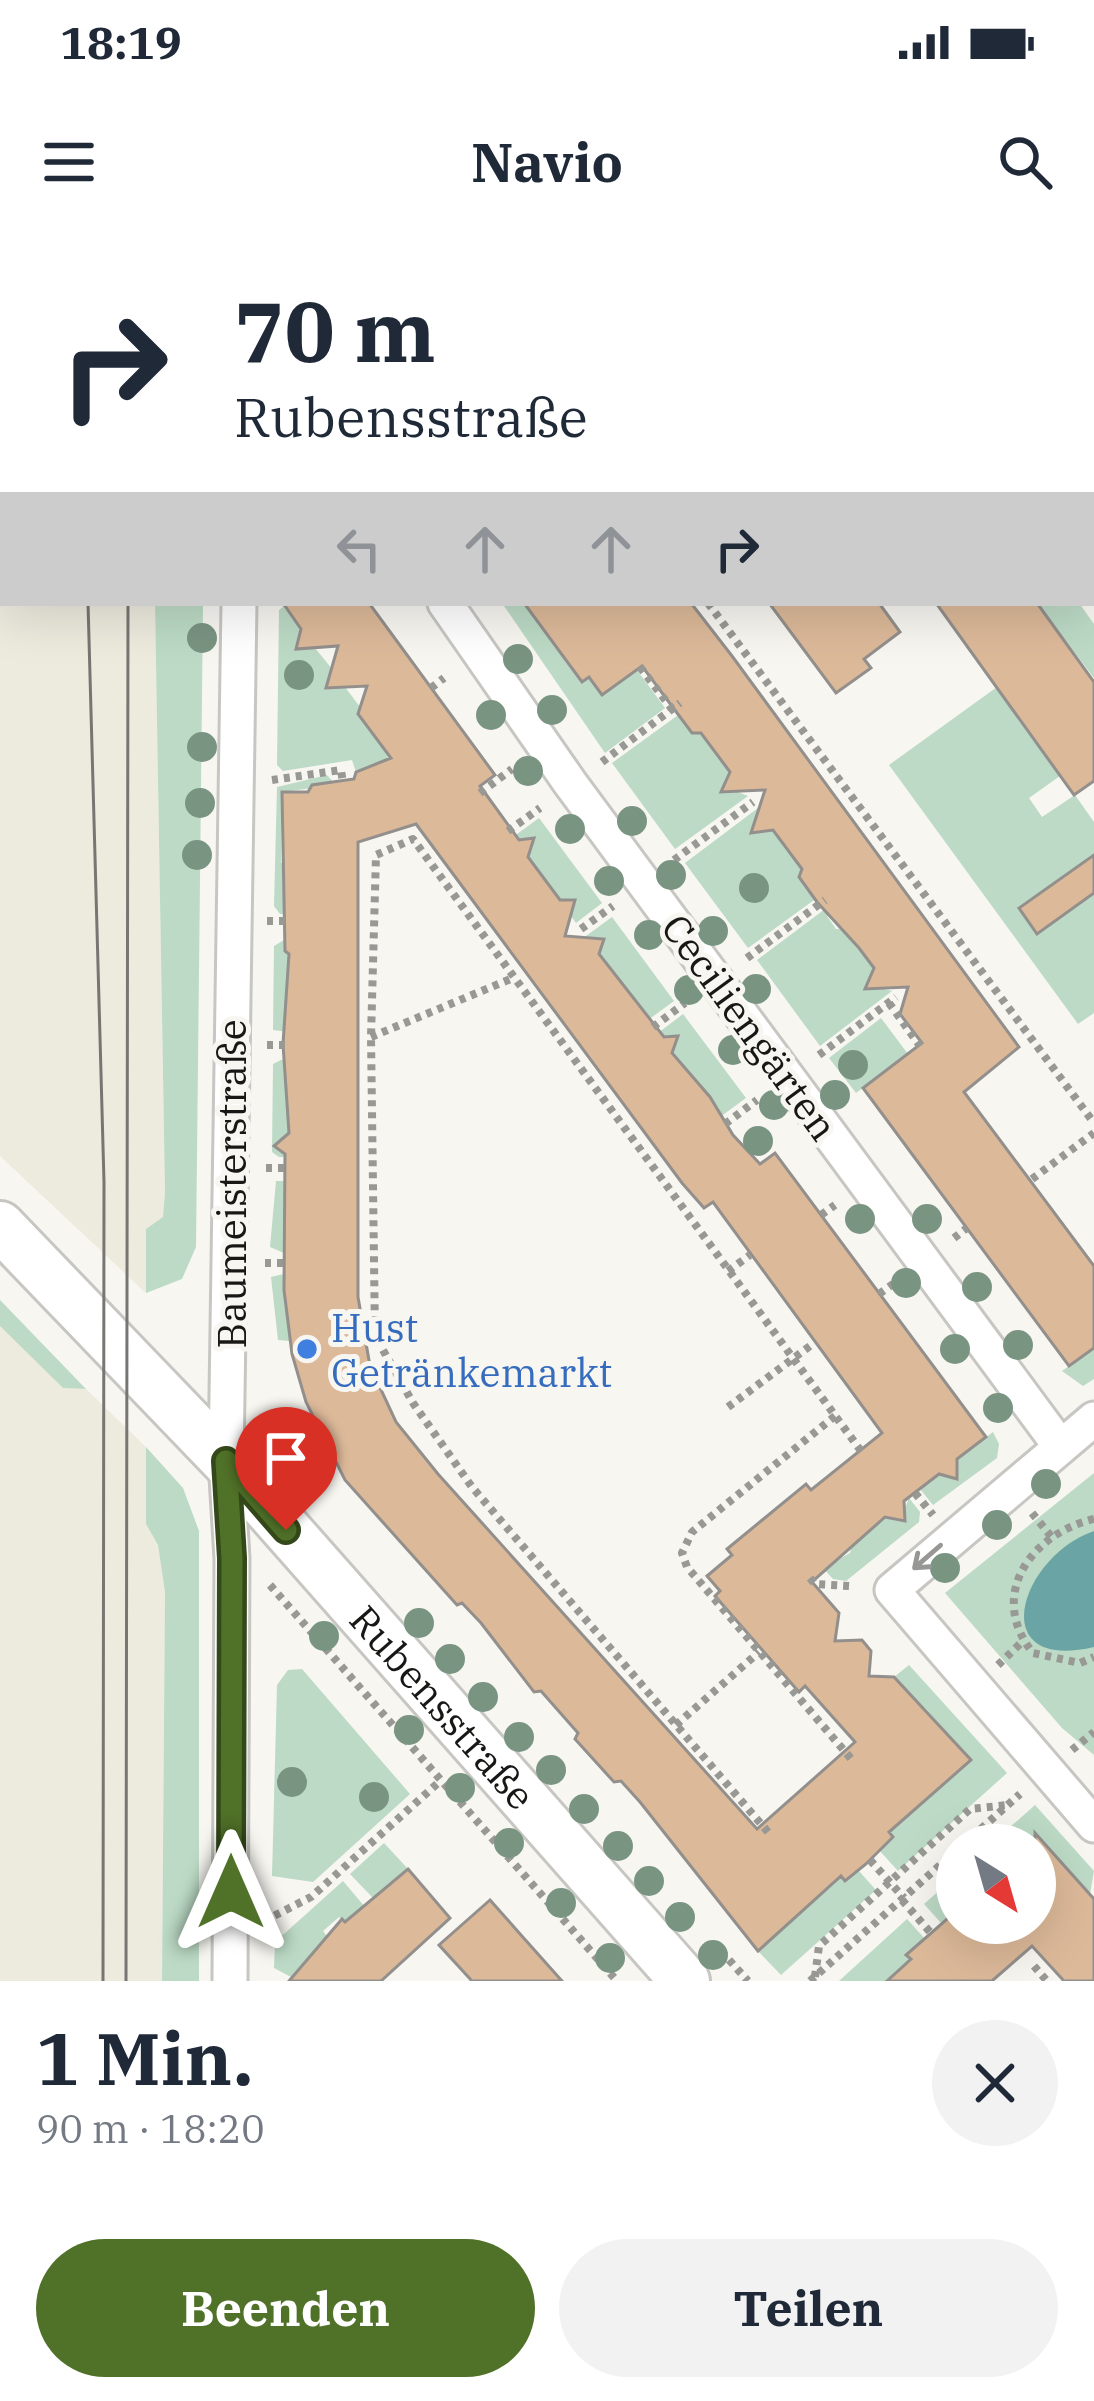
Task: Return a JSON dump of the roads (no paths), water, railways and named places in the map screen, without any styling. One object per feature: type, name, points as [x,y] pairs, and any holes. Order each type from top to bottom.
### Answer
[{"type":"street","name":"Baumeisterstraße","points":[[230,1981],[232,1558],[226,1461],[238,606]]},
{"type":"street","name":"Ceciliengärten","points":[[447,606],[582,800],[1060,1446]]},
{"type":"street","name":"Rubensstraße","points":[[0,1226],[226,1461],[685,1981]]},
{"type":"street","points":[[1094,1419],[892,1590],[1094,1825]]},
{"type":"water","points":[[1094,1531],[1094,1647],[1059,1651],[1037,1644],[1026,1629],[1025,1608],[1032,1586],[1068,1545]]},
{"type":"tram line","points":[[88,606],[104,1182],[103,1981]]},
{"type":"tram line","points":[[126,1981],[128,606]]},
{"type":"place","name":"Hust Getränkemarkt","points":[[307,1349]]}]
